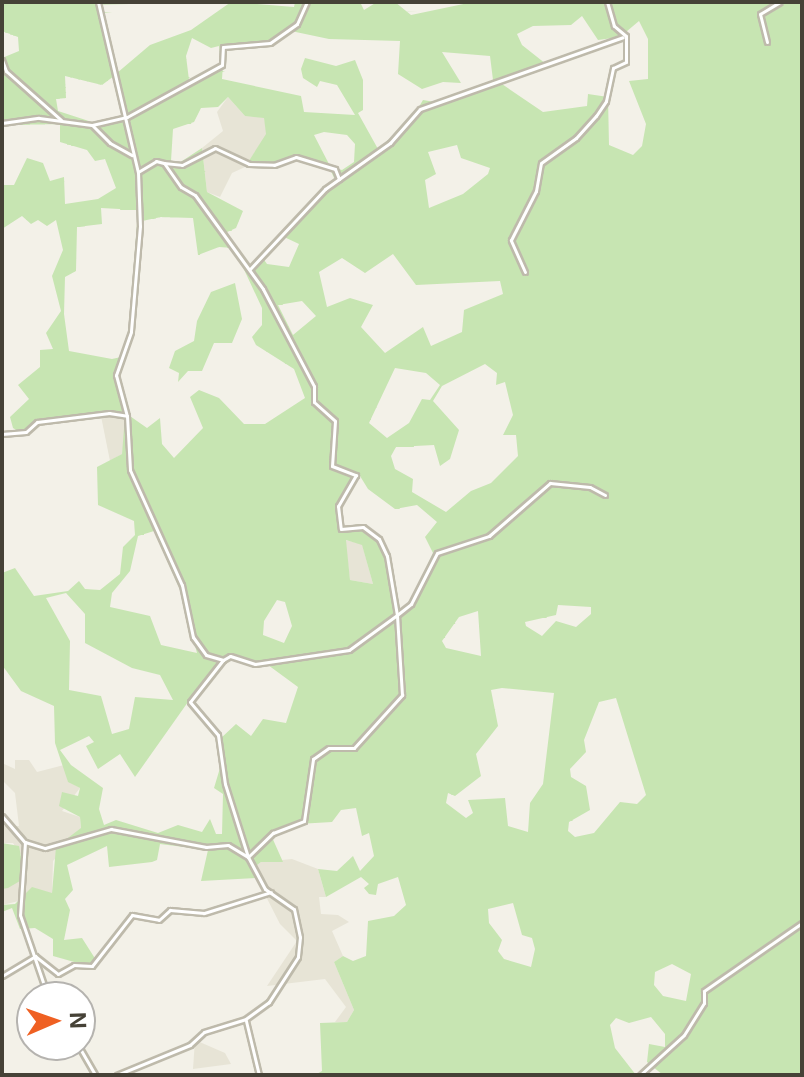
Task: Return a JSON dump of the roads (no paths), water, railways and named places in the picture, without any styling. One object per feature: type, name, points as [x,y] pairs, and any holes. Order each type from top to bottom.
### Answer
[{"type":"street","points":[[98,2],[138,172],[140,226],[131,332],[116,375],[127,416],[130,470],[182,585],[193,637],[206,655],[223,660]]},
{"type":"street","points":[[2,123],[61,120],[92,125],[127,117],[222,65],[223,47],[270,43],[297,24],[307,2]]},
{"type":"street","points":[[525,272],[511,240],[536,191],[541,163],[576,138],[605,103],[613,68],[626,62],[623,37],[607,2]]},
{"type":"street","points":[[767,42],[760,14],[780,2]]},
{"type":"street","points":[[249,270],[339,179],[390,143],[420,109],[623,37]]},
{"type":"street","points":[[2,60],[6,71],[61,120]]},
{"type":"street","points":[[92,125],[132,155]]},
{"type":"street","points":[[138,172],[156,161],[182,165],[215,148],[249,164],[274,165],[296,157],[335,169],[339,179]]},
{"type":"street","points":[[164,163],[181,187],[195,195],[249,270],[309,376],[314,402],[335,421],[332,466],[356,475],[338,506],[341,529],[363,527],[379,539],[387,556],[397,615],[402,695],[354,748],[329,748],[313,759],[304,821],[273,833],[248,857]]},
{"type":"street","points":[[2,434],[26,432],[37,422],[109,413],[127,416]]},
{"type":"street","points":[[117,1075],[190,1045],[204,1032],[246,1019],[269,1002],[299,952],[299,920],[294,909],[271,892],[248,857],[225,784],[218,735],[190,702],[223,660],[230,656],[255,664],[345,651],[397,615],[416,597],[437,553],[489,536],[546,485],[590,487],[605,495]]},
{"type":"street","points":[[2,816],[25,842],[45,848],[111,829],[206,847],[228,845],[248,857]]},
{"type":"street","points":[[25,842],[20,915],[41,981]]},
{"type":"street","points":[[35,956],[58,974],[74,965],[92,966],[132,915],[159,920],[170,910],[204,913],[271,892]]},
{"type":"street","points":[[640,1075],[684,1035],[704,1003],[704,991],[802,923]]},
{"type":"street","points":[[2,976],[35,956]]},
{"type":"street","points":[[246,1019],[259,1075]]}]
